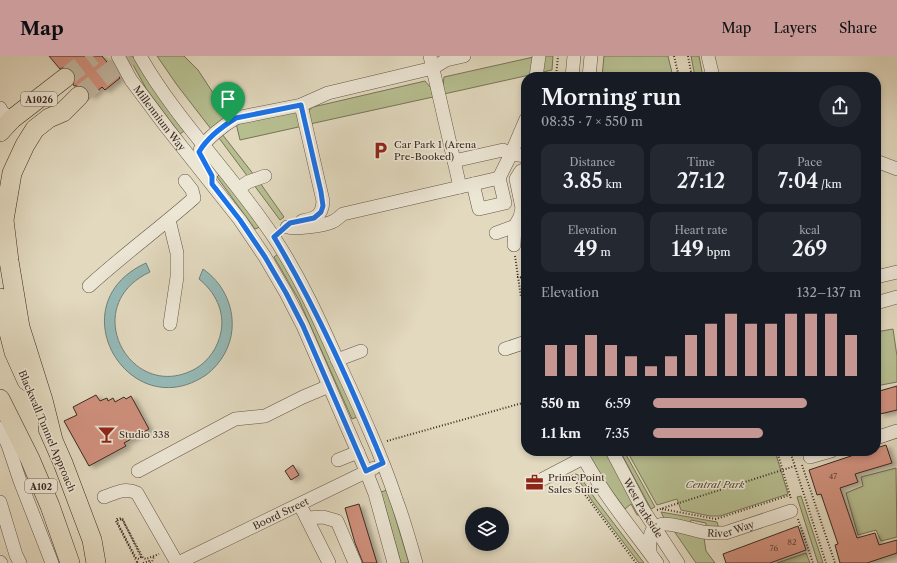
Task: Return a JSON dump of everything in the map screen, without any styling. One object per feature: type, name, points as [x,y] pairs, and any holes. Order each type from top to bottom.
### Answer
[{"type":"highway","name":"A1026","points":[[4,120],[65,78]]},
{"type":"highway","name":"A1026","points":[[53,440],[43,400],[20,327],[4,220],[12,172],[25,145],[35,129],[48,118],[63,112],[79,96]]},
{"type":"highway","name":"Blackwall Tunnel Approach","points":[[0,298],[14,352],[53,440],[92,540],[96,563]]},
{"type":"highway","name":"A102","points":[[0,399],[30,459],[70,563]]},
{"type":"street","name":"Millennium Way","points":[[118,56],[131,80],[240,220],[286,293],[303,326],[366,471],[382,516],[394,563]]},
{"type":"street","name":"Millennium Way","points":[[140,56],[181,115],[239,188],[274,237],[296,275],[316,312],[383,463],[397,500],[416,563]]},
{"type":"street","points":[[89,286],[212,184],[212,176],[199,152],[204,144],[236,118],[301,105],[328,93],[431,62],[464,56]]},
{"type":"street","points":[[537,72],[539,56]]},
{"type":"street","points":[[572,72],[574,56]]},
{"type":"street","points":[[589,72],[591,56]]},
{"type":"street","points":[[708,56],[712,72]]},
{"type":"street","points":[[431,62],[454,161],[479,209],[505,203],[499,178],[521,131]]},
{"type":"street","points":[[258,247],[274,237],[290,223],[314,218],[321,212],[323,206],[301,105]]},
{"type":"street","points":[[454,161],[502,150],[511,154],[521,155]]},
{"type":"street","points":[[881,163],[897,169]]},
{"type":"street","points":[[521,170],[516,179],[521,203]]},
{"type":"street","points":[[239,188],[248,182],[265,176]]},
{"type":"street","points":[[287,227],[293,228],[332,222],[343,214],[499,178]]},
{"type":"street","points":[[185,181],[192,190],[194,198]]},
{"type":"street","points":[[514,245],[515,226],[521,212]]},
{"type":"street","points":[[169,220],[177,253],[177,278],[170,324]]},
{"type":"street","points":[[496,234],[515,226]]},
{"type":"street","points":[[881,276],[897,272]]},
{"type":"street","points":[[881,302],[897,297]]},
{"type":"street","points":[[505,349],[521,344]]},
{"type":"street","points":[[337,360],[361,350]]},
{"type":"street","points":[[138,471],[235,419],[265,416],[329,386]]},
{"type":"street","points":[[0,428],[8,445],[20,481],[52,563]]},
{"type":"street","points":[[881,436],[897,431]]},
{"type":"street","points":[[338,460],[358,452]]},
{"type":"street","points":[[543,479],[568,466],[580,456]]},
{"type":"street","name":"West Parkside","points":[[583,456],[590,471],[608,498],[654,558]]},
{"type":"street","name":"West Parkside","points":[[615,456],[654,527],[678,563]]},
{"type":"street","points":[[805,459],[815,456]]},
{"type":"street","name":"Boord Street","points":[[178,563],[383,463]]},
{"type":"street","points":[[104,497],[126,490],[131,490],[137,493],[178,563]]},
{"type":"street","points":[[0,502],[16,555],[20,563]]},
{"type":"street","points":[[300,503],[330,563]]},
{"type":"street","name":"River Way","points":[[654,527],[660,524],[668,524],[703,532],[725,533],[793,510]]},
{"type":"street","points":[[307,518],[323,517],[337,521],[355,563]]},
{"type":"street","points":[[654,527],[650,536],[654,558]]},
{"type":"path","points":[[556,72],[558,56]]},
{"type":"path","points":[[674,56],[678,72]]},
{"type":"path","points":[[688,56],[691,72]]},
{"type":"path","points":[[514,245],[517,277],[521,297]]},
{"type":"path","points":[[517,277],[521,277]]},
{"type":"path","points":[[390,440],[521,403]]},
{"type":"path","points":[[778,456],[793,510],[813,563]]},
{"type":"path","points":[[792,456],[826,563]]},
{"type":"path","points":[[805,459],[835,563]]},
{"type":"path","points":[[568,466],[580,488],[636,563]]},
{"type":"path","points":[[652,512],[795,466]]},
{"type":"path","points":[[661,509],[716,520],[790,495]]},
{"type":"path","points":[[138,563],[116,521],[117,519],[122,518],[141,556],[138,559],[136,558],[117,522],[118,520],[122,519],[135,544],[138,550],[142,556],[146,559],[169,548]]},
{"type":"path","points":[[143,563],[149,561],[150,563],[154,556]]},
{"type":"green space","points":[[128,56],[133,56],[152,87],[184,131],[180,134],[147,90]]},
{"type":"green space","points":[[157,56],[184,56],[198,70],[217,99],[222,103],[233,103],[235,111],[211,129]]},
{"type":"green space","points":[[538,56],[553,56],[552,70],[543,72],[521,72],[521,77],[444,94],[444,77]]},
{"type":"green space","points":[[604,56],[668,56],[672,72],[602,72]]},
{"type":"green space","points":[[691,56],[699,56],[702,72],[694,72]]},
{"type":"green space","points":[[425,81],[431,88],[433,97],[310,124],[309,110],[313,107]]},
{"type":"green space","points":[[296,112],[303,126],[240,140],[236,123]]},
{"type":"green space","points":[[222,134],[258,180],[284,217],[280,220],[219,138]]},
{"type":"green space","points":[[221,173],[260,227],[255,229],[217,177]]},
{"type":"green space","points":[[278,254],[302,297],[357,417],[352,419],[299,300],[274,257]]},
{"type":"green space","points":[[893,329],[897,356],[897,382],[881,385],[881,331]]},
{"type":"green space","points":[[590,456],[609,456],[639,515],[637,515],[631,504],[625,509],[606,484]]},
{"type":"green space","points":[[623,456],[627,456],[655,507],[651,509]]},
{"type":"green space","name":"Central Park","points":[[630,456],[777,456],[788,494],[720,516],[710,516],[681,510],[677,499],[657,505]]},
{"type":"green space","points":[[896,468],[897,537],[881,541],[876,530],[858,535],[846,493],[863,486],[861,477]]},
{"type":"green space","points":[[575,474],[579,475],[644,563],[639,563],[592,501]]},
{"type":"green space","points":[[387,490],[409,563],[401,563],[381,492]]},
{"type":"green space","points":[[801,496],[823,563],[818,563],[797,497]]},
{"type":"green space","points":[[661,512],[717,522],[719,529],[706,528],[706,523],[691,520],[690,525],[665,520]]},
{"type":"green space","points":[[674,531],[704,538],[706,551],[715,563],[696,563]]},
{"type":"green space","points":[[806,553],[810,563],[777,563]]},
{"type":"water","points":[[146,263],[150,272],[128,287],[117,306],[115,327],[121,346],[133,363],[151,373],[172,376],[195,369],[209,358],[218,343],[221,332],[222,317],[218,302],[210,290],[199,279],[203,269],[216,280],[229,303],[232,329],[230,342],[221,360],[206,375],[178,387],[151,385],[129,373],[113,354],[105,330],[107,305],[120,282]]},
{"type":"building","points":[[49,56],[102,56],[120,78],[105,90],[102,87],[90,97],[86,88],[81,85],[73,85],[76,77],[73,71],[64,67],[60,69]]},
{"type":"building","points":[[897,386],[897,410],[881,414],[881,391]]},
{"type":"building","name":"Studio 338","points":[[96,395],[100,401],[107,398],[108,401],[113,398],[115,402],[124,397],[126,399],[131,396],[149,429],[124,443],[126,446],[89,466],[64,421],[77,415],[73,407]]},
{"type":"building","points":[[886,445],[892,463],[855,474],[858,482],[840,488],[857,538],[875,533],[879,545],[897,540],[897,553],[867,563],[840,563],[835,545],[838,544],[821,494],[817,495],[809,470],[851,456],[881,456],[881,446]]},
{"type":"building","points":[[293,465],[299,475],[291,480],[285,471]]},
{"type":"building","points":[[359,504],[377,563],[363,563],[355,543],[345,508]]},
{"type":"building","points":[[798,526],[806,550],[770,563],[726,563],[723,554]]},
{"type":"tunnel","points":[[65,78],[93,56]]},
{"type":"tunnel","points":[[79,96],[130,56]]},
{"type":"place","name":"Car Park 1 (Arena Pre-Booked)","points":[[381,150]]},
{"type":"place","name":"Studio 338","points":[[106,434]]},
{"type":"place","name":"Prime Point Sales Suite","points":[[535,483]]},
{"type":"route","points":[[301,105],[323,206],[321,212],[314,218],[290,223],[274,237],[316,312],[383,463],[366,471],[303,326],[286,293],[265,257],[240,220],[212,184],[212,176],[199,152],[204,144],[228,123],[236,118],[301,105]]}]
